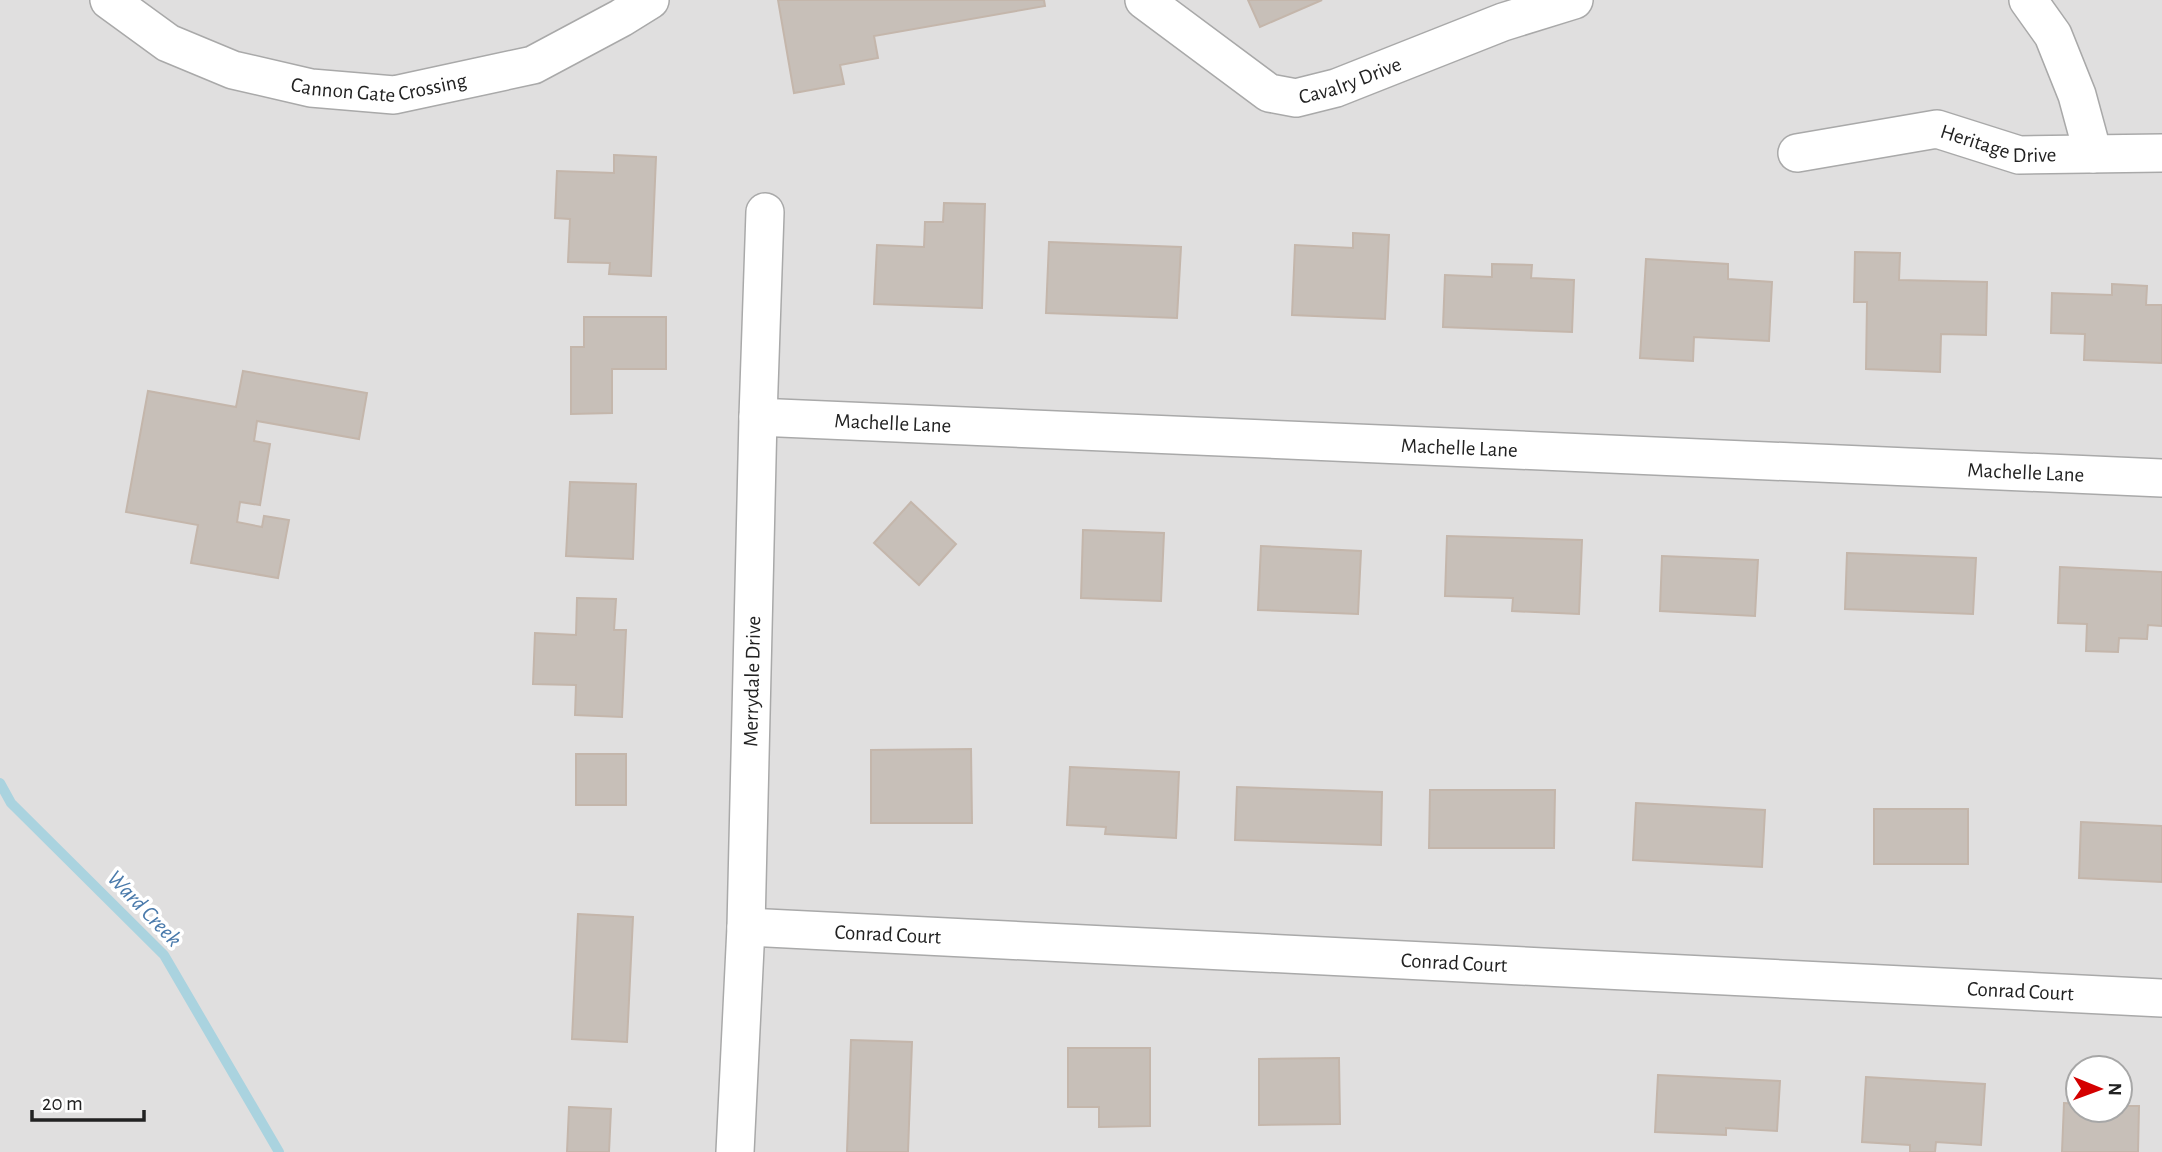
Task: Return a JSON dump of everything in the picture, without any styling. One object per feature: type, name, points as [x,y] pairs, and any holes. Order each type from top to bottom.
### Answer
[{"type":"street","name":"Cannon Gate Crossing","points":[[109,0],[168,43],[233,70],[311,88],[394,95],[533,65],[621,19],[650,0]]},
{"type":"street","name":"Cavalry Drive","points":[[1144,0],[1269,93],[1296,98],[1336,88],[1503,22],[1574,0]]},
{"type":"street","points":[[2028,0],[2053,35],[2077,95],[2093,154]]},
{"type":"street","name":"Heritage Drive","points":[[1797,153],[1937,129],[2019,155],[2162,153]]},
{"type":"street","name":"Merrydale Drive","points":[[736,1152],[746,927],[765,212]]},
{"type":"street","name":"Machelle Lane","points":[[758,416],[2162,478]]},
{"type":"street","name":"Conrad Court","points":[[746,927],[2162,998]]},
{"type":"shaded area","points":[[0,0],[2162,0],[2162,1152],[0,1152]]},
{"type":"building","points":[[778,0],[1044,0],[1045,6],[874,36],[878,58],[840,65],[844,84],[794,93]]},
{"type":"building","points":[[1248,0],[1322,0],[1260,27]]},
{"type":"building","points":[[614,155],[656,157],[651,276],[609,274],[610,263],[568,262],[570,219],[555,218],[557,171],[614,173]]},
{"type":"building","points":[[944,203],[985,204],[982,308],[874,304],[877,245],[924,247],[925,222],[943,222]]},
{"type":"building","points":[[1353,233],[1389,235],[1385,319],[1292,315],[1295,245],[1353,248]]},
{"type":"building","points":[[1049,242],[1181,247],[1177,318],[1046,313]]},
{"type":"building","points":[[1855,252],[1900,253],[1899,280],[1987,282],[1986,335],[1941,334],[1940,372],[1866,369],[1867,302],[1854,302]]},
{"type":"building","points":[[1646,259],[1728,264],[1728,279],[1772,282],[1769,341],[1694,337],[1693,361],[1640,358]]},
{"type":"building","points":[[1492,264],[1532,265],[1531,278],[1574,280],[1572,332],[1443,327],[1445,275],[1492,277]]},
{"type":"building","points":[[2112,284],[2147,286],[2146,305],[2162,305],[2162,363],[2084,360],[2085,334],[2051,333],[2052,293],[2112,295]]},
{"type":"building","points":[[584,317],[666,317],[666,369],[612,369],[612,413],[571,414],[571,347],[584,347]]},
{"type":"building","points":[[243,371],[367,393],[359,439],[257,421],[254,441],[270,444],[260,505],[240,502],[237,522],[262,527],[264,516],[289,520],[278,578],[191,563],[198,525],[126,512],[148,391],[236,407]]},
{"type":"building","points":[[570,482],[636,484],[633,559],[566,556]]},
{"type":"building","points":[[911,502],[956,544],[919,585],[874,543]]},
{"type":"building","points":[[1083,530],[1164,533],[1161,601],[1081,598]]},
{"type":"building","points":[[1447,536],[1582,540],[1579,614],[1512,611],[1513,598],[1445,596]]},
{"type":"building","points":[[1261,546],[1361,551],[1358,614],[1258,610]]},
{"type":"building","points":[[1847,553],[1976,558],[1973,614],[1845,609]]},
{"type":"building","points":[[1662,556],[1758,560],[1755,616],[1660,611]]},
{"type":"building","points":[[2060,567],[2162,572],[2162,626],[2148,625],[2147,639],[2119,638],[2118,652],[2086,651],[2087,624],[2058,623]]},
{"type":"building","points":[[577,598],[616,599],[614,630],[626,630],[622,717],[575,715],[576,685],[533,684],[535,633],[576,635]]},
{"type":"building","points":[[971,749],[972,823],[871,823],[871,750]]},
{"type":"building","points":[[576,754],[626,754],[626,805],[576,805]]},
{"type":"building","points":[[1070,767],[1179,772],[1176,838],[1105,834],[1106,827],[1067,825]]},
{"type":"building","points":[[1237,787],[1382,792],[1381,845],[1235,840]]},
{"type":"building","points":[[1430,790],[1555,790],[1554,848],[1429,848]]},
{"type":"building","points":[[1636,803],[1765,810],[1762,867],[1633,860]]},
{"type":"building","points":[[1874,809],[1968,809],[1968,864],[1874,864]]},
{"type":"building","points":[[2081,822],[2162,826],[2162,882],[2079,878]]},
{"type":"building","points":[[578,914],[633,917],[627,1042],[572,1039]]},
{"type":"building","points":[[851,1040],[912,1042],[908,1152],[847,1152]]},
{"type":"building","points":[[1068,1048],[1150,1048],[1150,1126],[1099,1127],[1099,1107],[1068,1107]]},
{"type":"building","points":[[1339,1058],[1340,1124],[1259,1125],[1259,1059]]},
{"type":"building","points":[[1658,1075],[1780,1081],[1777,1131],[1726,1128],[1726,1135],[1655,1132]]},
{"type":"building","points":[[1866,1077],[1985,1084],[1981,1145],[1936,1142],[1935,1152],[1910,1152],[1910,1145],[1862,1142]]},
{"type":"building","points":[[2064,1103],[2064,1124],[2134,1124],[2134,1106],[2139,1106],[2138,1152],[2062,1152]]},
{"type":"building","points":[[569,1107],[611,1109],[609,1152],[567,1152]]},
{"type":"waterway","name":"Ward Creek","points":[[0,783],[11,803],[164,955],[279,1152]]}]
